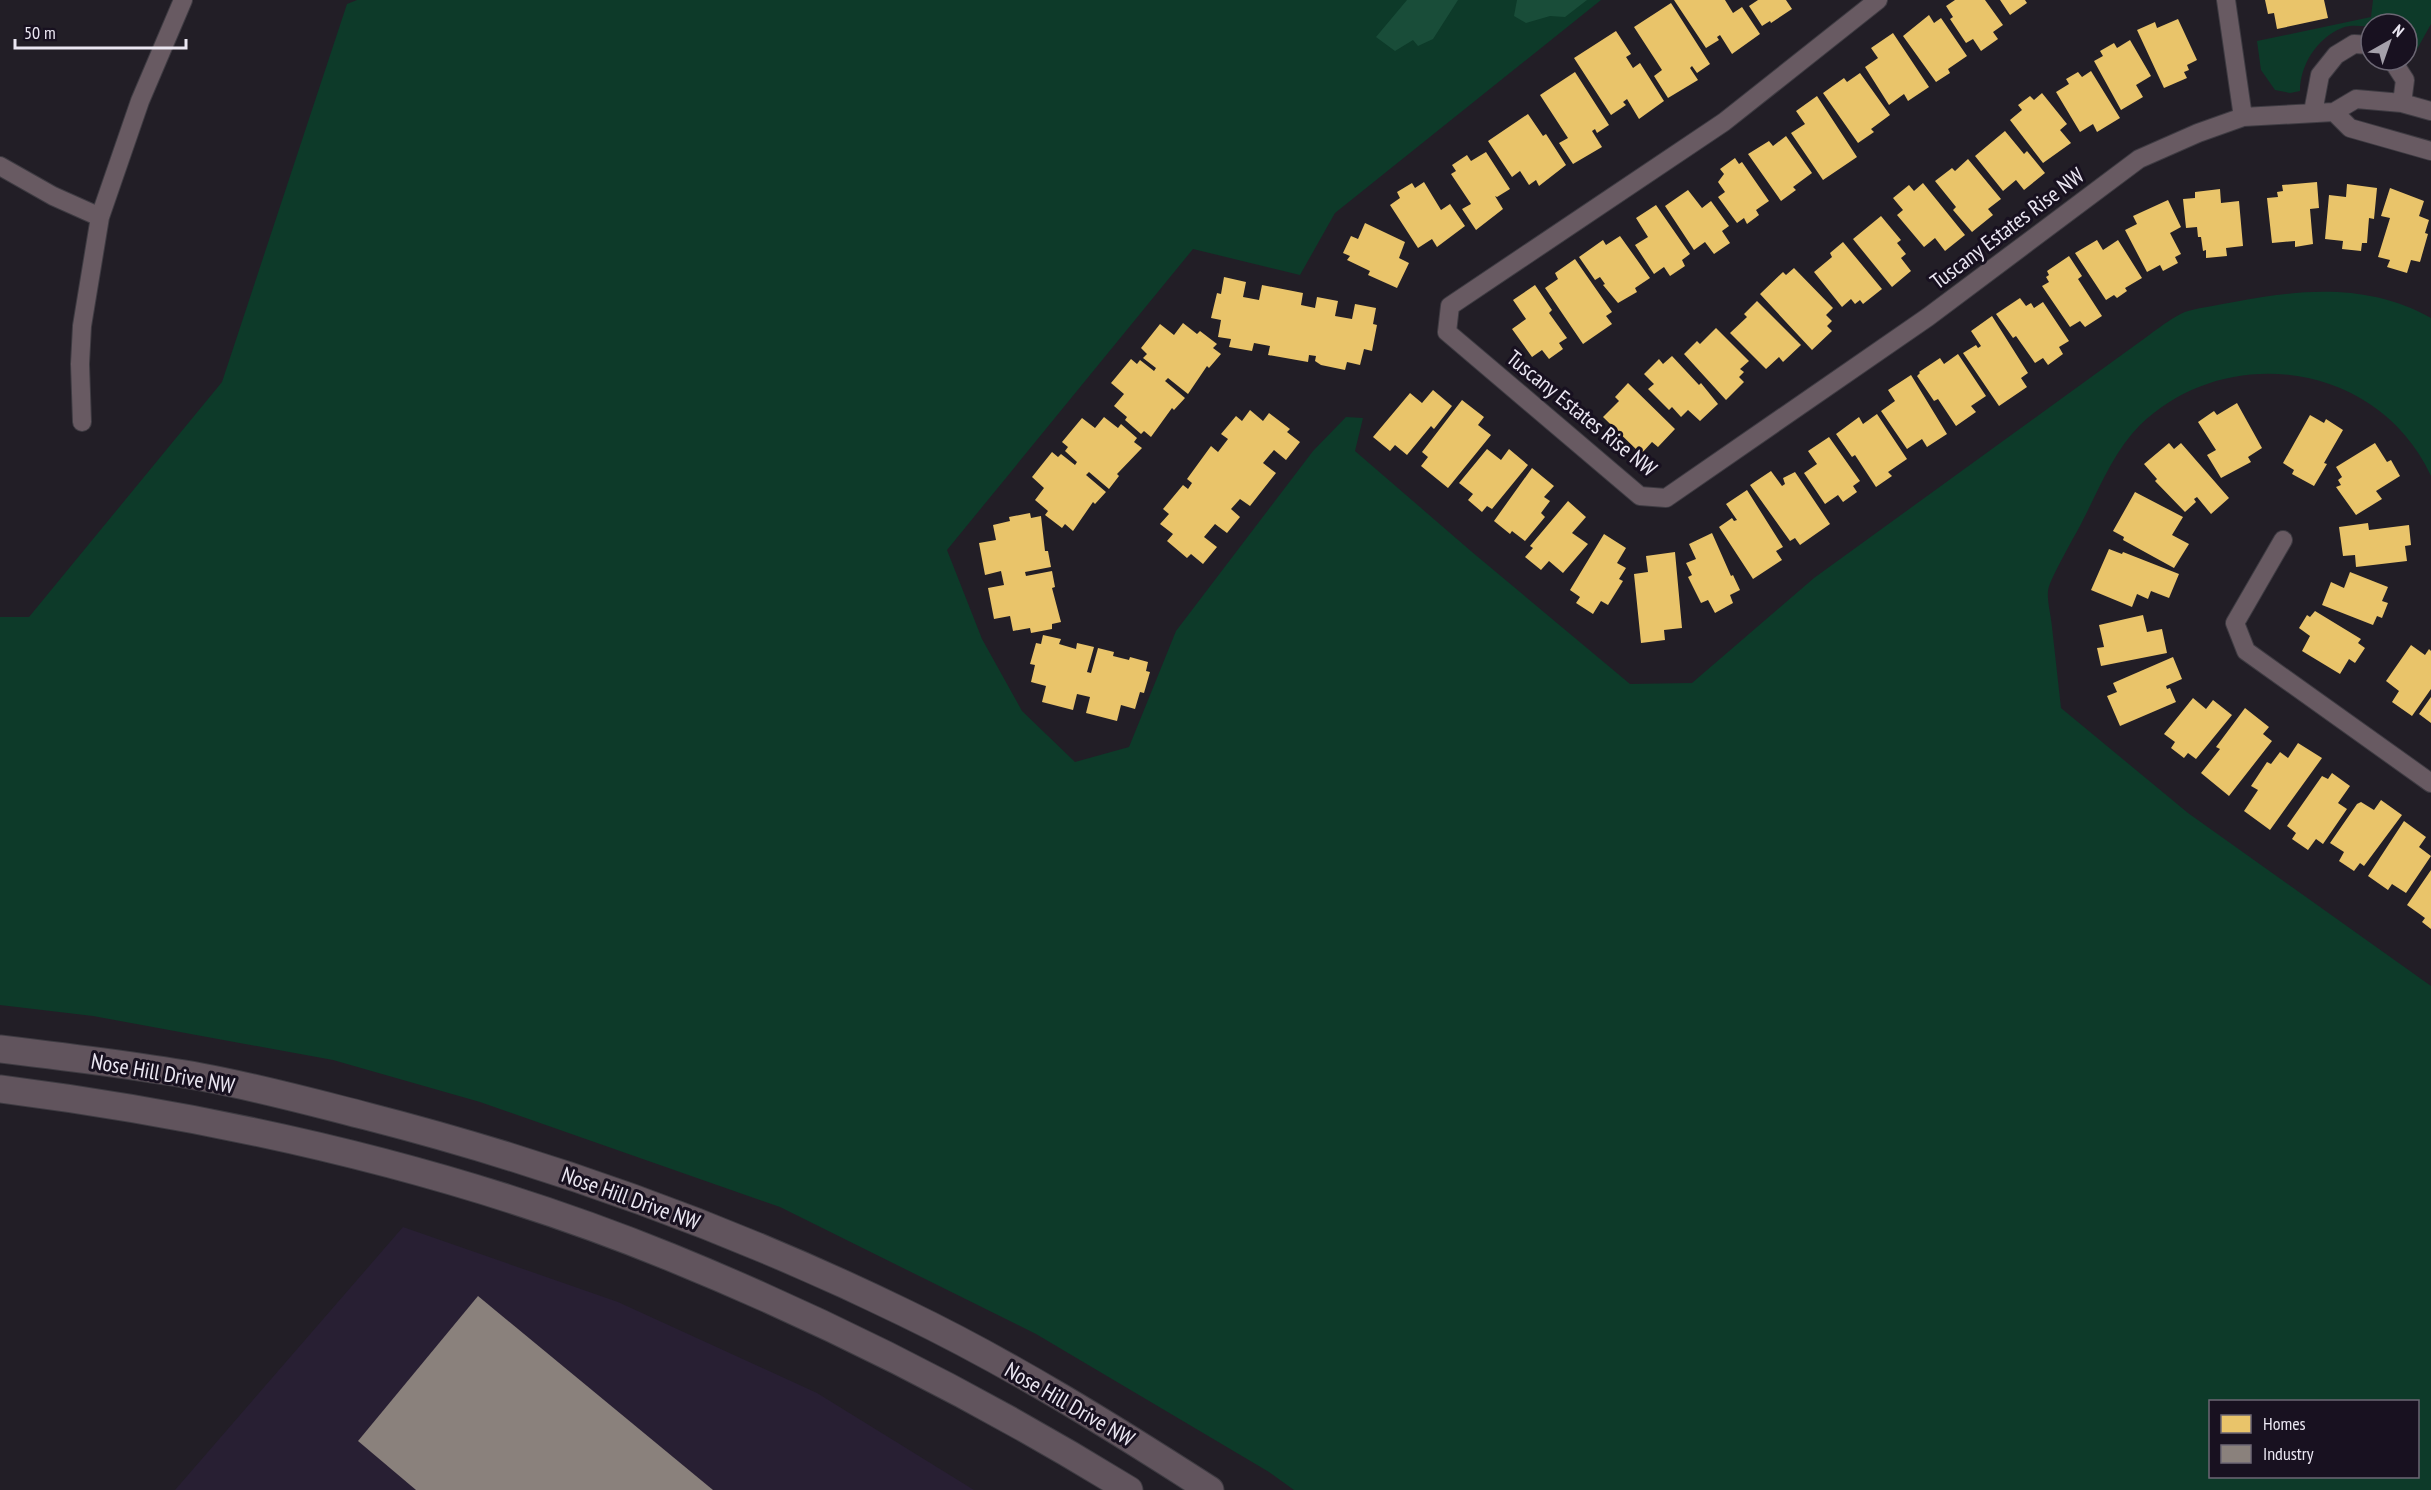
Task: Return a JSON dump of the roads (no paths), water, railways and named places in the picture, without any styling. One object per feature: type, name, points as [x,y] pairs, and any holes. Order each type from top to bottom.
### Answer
[{"type":"street","points":[[82,422],[80,364],[82,326],[100,217],[140,101],[183,0]]},
{"type":"street","name":"Tuscany Estates Rise NW","points":[[1878,0],[1724,122],[1450,306],[1448,332],[1640,496],[1666,498],[1928,316],[2139,159],[2198,133],[2243,117],[2334,112],[2356,99],[2402,103],[2431,111]]},
{"type":"street","points":[[2226,0],[2243,117]]},
{"type":"street","points":[[2313,112],[2320,75],[2336,55],[2354,44],[2359,44]]},
{"type":"street","points":[[2399,72],[2405,81],[2402,103]]},
{"type":"street","points":[[2334,112],[2350,128],[2431,151]]},
{"type":"street","points":[[0,166],[53,196],[100,217]]},
{"type":"street","points":[[2283,540],[2235,623],[2246,651],[2431,783]]},
{"type":"street","name":"Nose Hill Drive NW","points":[[0,1048],[201,1077],[303,1099],[502,1153],[606,1186],[739,1238],[908,1314],[1017,1372],[1124,1435],[1210,1490]]},
{"type":"street","name":"Nose Hill Drive NW","points":[[0,1089],[106,1103],[348,1154],[434,1177],[552,1214],[668,1256],[795,1310],[910,1366],[1013,1421],[1130,1490]]}]
